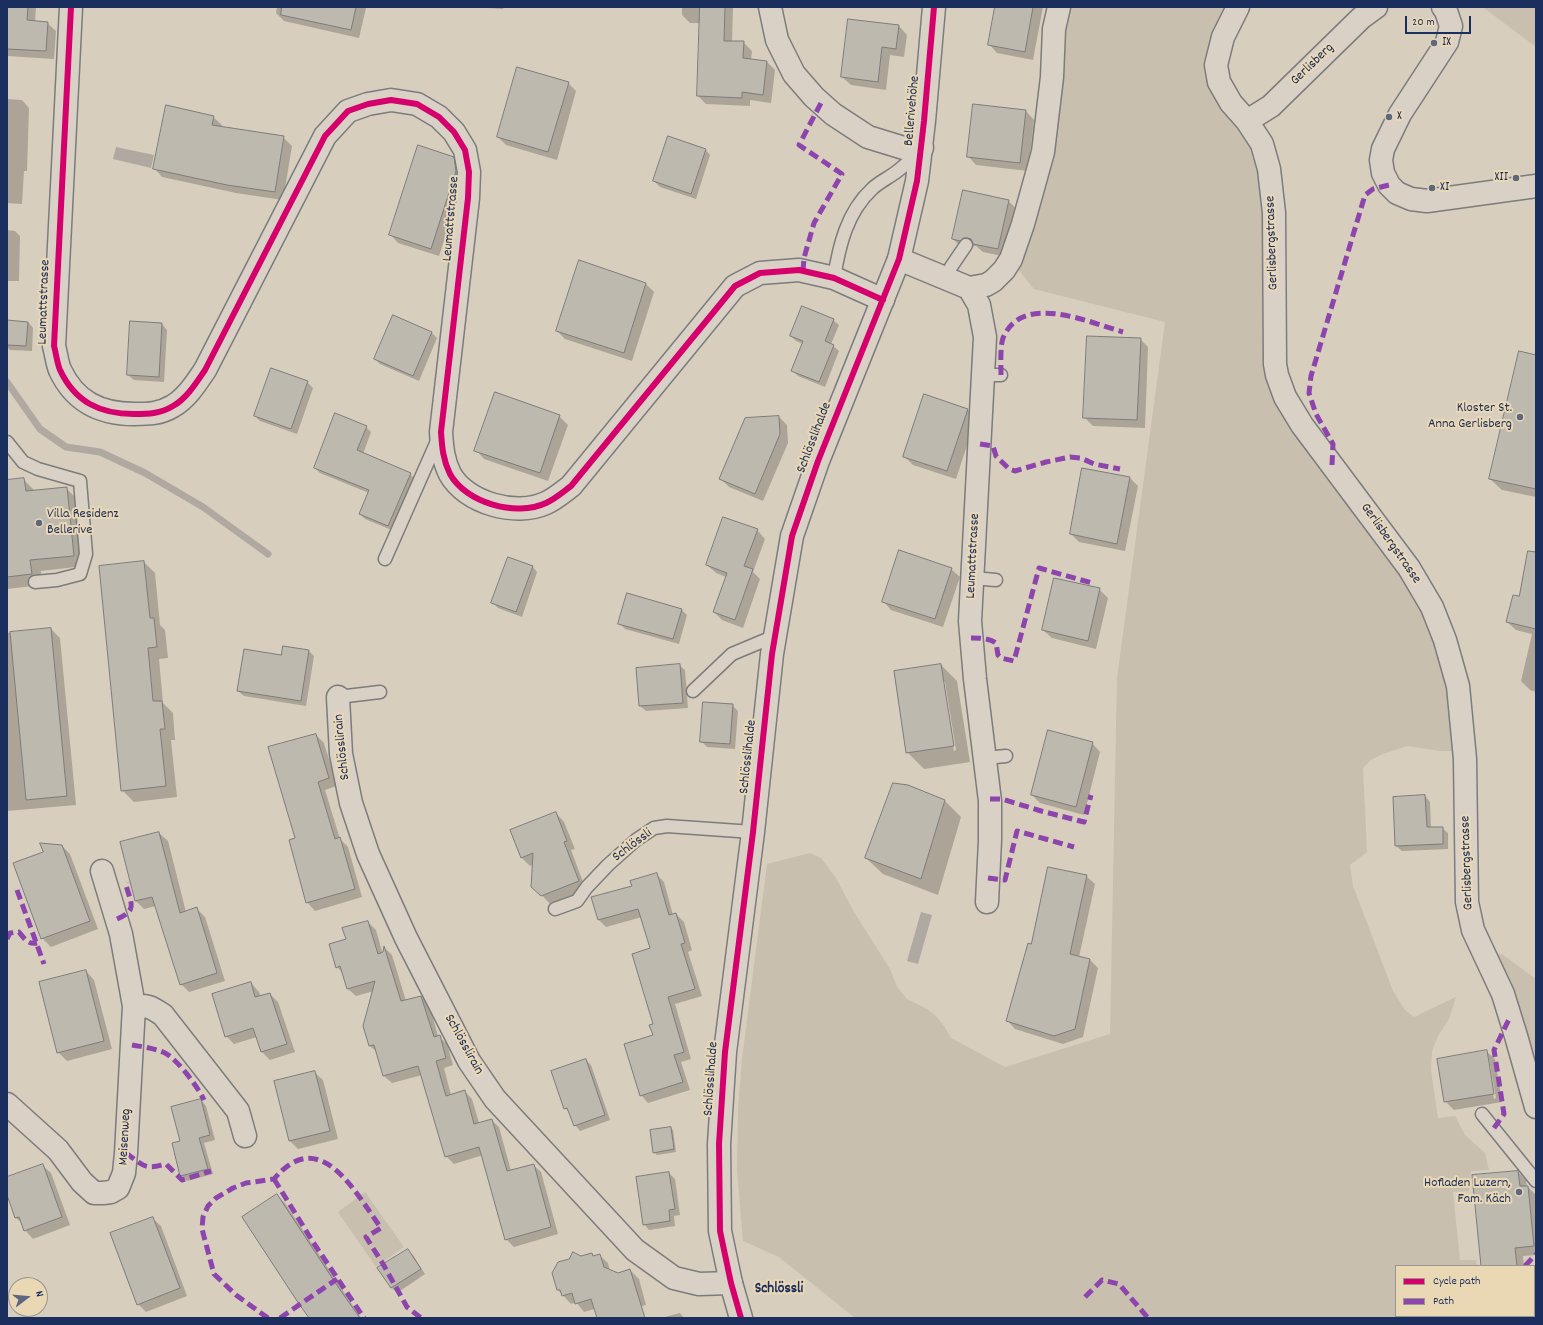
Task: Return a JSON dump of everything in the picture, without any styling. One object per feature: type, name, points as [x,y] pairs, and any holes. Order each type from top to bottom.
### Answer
[{"type":"street","name":"Leumattstrasse","points":[[71,7],[54,346],[60,369],[70,386],[82,399],[101,410],[120,414],[155,414],[173,406],[191,391],[205,370],[325,136],[348,112],[368,104],[391,100],[417,104],[439,117],[454,132],[465,150],[468,172],[468,198],[441,432],[443,454],[451,475],[466,492],[493,506],[519,510],[545,504],[571,486],[735,286],[760,273],[799,270],[834,278],[883,300]]},
{"type":"street","points":[[770,7],[777,40],[794,74],[814,97],[833,114],[868,136],[907,149],[922,148]]},
{"type":"street","name":"Bellerivehöhe","points":[[909,216],[917,181],[922,148],[934,7]]},
{"type":"street","points":[[899,259],[969,288],[986,286],[1004,270],[1011,260],[1023,224],[1043,152],[1052,77],[1054,29],[1059,7]]},
{"type":"street","name":"Gerlisbergstrasse","points":[[1238,7],[1223,37],[1216,65],[1219,82],[1231,103],[1247,121],[1262,144],[1269,169],[1274,213],[1275,364],[1277,376],[1285,397],[1302,425],[1409,568],[1432,607],[1445,640],[1458,686],[1465,759],[1467,902],[1473,930],[1503,994],[1536,1107]]},
{"type":"street","name":"Gerlisberg","points":[[1247,121],[1271,106],[1361,18],[1376,7]]},
{"type":"street","points":[[1443,7],[1446,10],[1451,26],[1447,42],[1400,114],[1383,149],[1381,160],[1383,173],[1389,185],[1397,193],[1411,199],[1427,201],[1536,186]]},
{"type":"street","name":"Schlösslihalde","points":[[741,1318],[731,1283],[720,1231],[719,1144],[725,1052],[753,832],[775,636],[792,536],[818,461],[899,259],[909,216]]},
{"type":"street","name":"Leumattstrasse","points":[[969,288],[979,305],[992,375],[972,578],[970,621],[990,802],[987,902]]},
{"type":"street","name":"Schlösslirain","points":[[338,698],[343,761],[351,803],[368,854],[406,938],[469,1061],[495,1098],[635,1250],[674,1278],[699,1284],[731,1283]]},
{"type":"street","name":"Meisenweg","points":[[7,1104],[58,1150],[82,1182],[94,1193],[103,1194],[118,1188],[124,1173],[126,1154],[134,1006],[121,934],[102,871]]},
{"type":"street","points":[[134,1006],[145,1005],[152,1007],[163,1015],[238,1111],[245,1136]]},
{"type":"lane","points":[[834,278],[842,241],[849,219],[862,198],[873,188],[899,170],[922,148]]},
{"type":"lane","points":[[947,278],[951,268],[966,245]]},
{"type":"lane","points":[[385,559],[441,432]]},
{"type":"lane","points":[[7,442],[23,462],[38,470],[80,481],[86,554],[80,574],[57,580],[35,582]]},
{"type":"lane","points":[[972,578],[996,580]]},
{"type":"lane","points":[[693,691],[732,654],[775,636]]},
{"type":"lane","points":[[338,698],[380,692]]},
{"type":"lane","points":[[985,758],[1006,756]]},
{"type":"lane","name":"Schlössli","points":[[555,909],[577,901],[587,887],[608,864],[636,840],[654,828],[667,826],[753,832]]},
{"type":"lane","points":[[1482,1114],[1536,1181]]},
{"type":"shaded area","points":[[1067,7],[1230,7],[1211,49],[1247,133],[1263,181],[1266,360],[1415,594],[1445,664],[1455,751],[1441,751],[1407,746],[1383,754],[1371,760],[1363,768],[1367,852],[1350,865],[1353,886],[1393,991],[1405,1010],[1414,1017],[1456,997],[1449,1019],[1438,1036],[1432,1051],[1431,1070],[1438,1118],[1455,1116],[1465,1135],[1485,1153],[1489,1170],[1471,1171],[1469,1191],[1453,1192],[1460,1260],[1476,1260],[1477,1265],[1395,1265],[1395,1317],[1512,1318],[855,1318],[779,1257],[743,1241],[737,1170],[738,1109],[742,1059],[767,864],[810,853],[821,858],[836,878],[854,912],[890,969],[897,987],[907,999],[927,1009],[937,1017],[951,1038],[1005,1067],[1110,1034],[1117,678],[1165,322],[1034,289],[1017,268],[1028,247],[1042,203],[1057,137],[1064,19]]},
{"type":"shaded area","points":[[1483,7],[1536,7],[1536,47],[1484,8]]},
{"type":"shaded area","points":[[116,147],[154,155],[151,168],[113,159]]},
{"type":"shaded area","points":[[921,912],[932,915],[918,964],[907,961]]},
{"type":"shaded area","points":[[1491,954],[1502,954],[1536,979],[1536,1084]]},
{"type":"shaded area","points":[[365,1192],[404,1247],[376,1267],[338,1212]]},
{"type":"building","points":[[7,7],[28,7],[27,20],[48,22],[46,51],[7,49]]},
{"type":"building","points":[[282,7],[356,7],[351,30],[281,15]]},
{"type":"building","points":[[700,7],[725,7],[724,41],[744,41],[743,58],[767,61],[763,95],[742,92],[742,98],[697,96]]},
{"type":"building","points":[[995,7],[1033,7],[1025,52],[988,45]]},
{"type":"building","points":[[848,19],[899,25],[896,49],[882,47],[878,82],[841,77]]},
{"type":"building","points":[[517,67],[569,82],[548,152],[497,137]]},
{"type":"building","points":[[973,104],[1026,110],[1020,163],[967,157]]},
{"type":"building","points":[[166,105],[214,116],[212,125],[284,136],[275,192],[227,185],[153,169]]},
{"type":"building","points":[[668,136],[706,149],[691,194],[653,181]]},
{"type":"building","points":[[418,145],[454,157],[456,171],[431,249],[389,235]]},
{"type":"building","points":[[963,190],[1009,200],[998,249],[973,244],[971,239],[967,238],[963,238],[960,241],[952,239]]},
{"type":"building","points":[[579,260],[646,283],[624,353],[556,331]]},
{"type":"building","points":[[802,306],[834,319],[825,341],[834,345],[819,382],[791,371],[803,341],[790,336]]},
{"type":"building","points":[[393,315],[432,332],[413,376],[374,359]]},
{"type":"building","points":[[7,320],[28,322],[26,346],[7,345]]},
{"type":"building","points":[[130,321],[162,323],[159,377],[127,375]]},
{"type":"building","points":[[1087,336],[1141,338],[1137,420],[1083,418]]},
{"type":"building","name":"Kloster St. Anna Gerlisberg","points":[[1519,351],[1536,355],[1536,489],[1489,479]]},
{"type":"building","points":[[271,368],[308,381],[291,429],[254,416]]},
{"type":"building","points":[[495,392],[560,415],[540,473],[474,451]]},
{"type":"building","points":[[924,394],[968,409],[947,471],[903,457]]},
{"type":"building","points":[[335,413],[367,426],[357,450],[411,473],[388,526],[359,514],[369,490],[314,468]]},
{"type":"building","points":[[779,416],[780,434],[755,494],[719,479],[745,418]]},
{"type":"building","points":[[1082,468],[1130,477],[1117,544],[1070,534]]},
{"type":"building","name":"Villa Residenz Bellerive","points":[[24,478],[26,491],[67,487],[74,556],[30,560],[32,574],[7,577],[7,480]]},
{"type":"building","points":[[723,517],[758,529],[744,566],[753,569],[735,620],[713,612],[727,573],[706,565]]},
{"type":"building","points":[[899,550],[952,568],[935,619],[882,602]]},
{"type":"building","points":[[1528,551],[1536,552],[1536,629],[1506,622],[1513,595],[1519,596]]},
{"type":"building","points":[[508,557],[533,566],[516,612],[491,603]]},
{"type":"building","points":[[144,561],[150,618],[154,618],[157,647],[148,648],[153,701],[162,701],[165,729],[160,729],[166,786],[121,791],[99,566]]},
{"type":"building","points":[[1054,578],[1100,588],[1088,641],[1042,630]]},
{"type":"building","points":[[627,593],[682,609],[673,639],[618,624]]},
{"type":"building","points":[[51,628],[67,796],[26,800],[10,632]]},
{"type":"building","points":[[283,646],[309,650],[301,701],[237,691],[244,649],[281,655]]},
{"type":"building","points":[[680,664],[683,703],[639,706],[636,668]]},
{"type":"building","points":[[941,664],[954,746],[906,753],[894,671]]},
{"type":"building","points":[[703,702],[733,704],[730,744],[700,742]]},
{"type":"building","points":[[1048,730],[1093,742],[1076,807],[1031,795]]},
{"type":"building","points":[[316,734],[329,778],[318,782],[335,839],[340,837],[355,889],[306,903],[289,840],[295,838],[268,747]]},
{"type":"building","points":[[893,783],[908,785],[945,800],[921,879],[865,858]]},
{"type":"building","points":[[1425,795],[1427,827],[1443,827],[1443,844],[1395,846],[1393,797]]},
{"type":"building","points":[[556,812],[567,841],[564,842],[579,881],[541,896],[531,887],[533,853],[521,858],[510,830]]},
{"type":"building","points":[[159,832],[180,913],[197,907],[217,973],[180,985],[152,897],[135,901],[120,842]]},
{"type":"building","points":[[40,843],[62,845],[90,921],[41,939],[13,863],[43,852]]},
{"type":"building","points":[[1048,867],[1087,875],[1070,954],[1090,959],[1075,1029],[1054,1036],[1006,1021],[1028,943],[1031,944]]},
{"type":"building","points":[[657,873],[669,915],[676,913],[685,943],[681,944],[695,989],[668,997],[684,1052],[674,1055],[683,1082],[640,1096],[624,1044],[653,1035],[649,1025],[653,1024],[632,954],[650,948],[638,909],[598,920],[591,897],[632,886],[630,881]]},
{"type":"building","points":[[368,921],[378,954],[383,952],[384,946],[401,1001],[421,996],[434,1037],[440,1035],[446,1058],[436,1061],[446,1096],[465,1090],[474,1124],[492,1119],[507,1171],[534,1164],[551,1227],[505,1240],[479,1147],[445,1157],[418,1066],[383,1076],[374,1045],[369,1046],[363,1026],[375,981],[347,989],[340,966],[336,968],[329,944],[346,939],[342,928]]},
{"type":"building","points":[[86,970],[104,1041],[57,1053],[39,982]]},
{"type":"building","points":[[251,982],[255,997],[270,993],[287,1044],[261,1052],[253,1028],[225,1037],[212,994]]},
{"type":"building","points":[[1487,1050],[1494,1094],[1444,1102],[1437,1059]]},
{"type":"building","points":[[586,1059],[605,1115],[574,1126],[567,1108],[564,1109],[551,1071]]},
{"type":"building","points":[[315,1071],[330,1131],[289,1141],[274,1081]]},
{"type":"building","points":[[201,1099],[210,1135],[199,1138],[208,1169],[180,1176],[172,1143],[180,1141],[171,1107]]},
{"type":"building","points":[[671,1127],[674,1149],[653,1153],[650,1130]]},
{"type":"building","points":[[43,1164],[62,1217],[24,1231],[19,1217],[15,1218],[7,1195],[7,1177]]},
{"type":"building","points":[[1518,1171],[1520,1186],[1528,1186],[1534,1246],[1515,1248],[1517,1265],[1481,1265],[1472,1175]]},
{"type":"building","points":[[669,1172],[675,1209],[669,1210],[670,1221],[643,1225],[636,1177]]},
{"type":"building","points":[[277,1194],[360,1318],[309,1318],[297,1301],[242,1217]]},
{"type":"building","points":[[153,1217],[180,1288],[137,1305],[110,1233]]},
{"type":"building","points":[[408,1249],[421,1269],[391,1288],[377,1268]]},
{"type":"building","points":[[573,1252],[581,1256],[592,1253],[593,1256],[600,1254],[604,1267],[618,1273],[630,1269],[645,1318],[597,1318],[591,1299],[575,1304],[572,1293],[562,1296],[560,1290],[557,1290],[552,1273],[558,1262],[569,1259]]},
{"type":"waterway","points":[[7,382],[40,429],[66,447],[100,452],[145,473],[203,507],[268,554]]},
{"type":"marked path","points":[[803,271],[804,258],[814,223],[842,174],[799,145],[821,103]]},
{"type":"marked path","points":[[1332,465],[1333,444],[1316,414],[1309,393],[1311,376],[1365,195],[1373,189],[1389,185]]},
{"type":"marked path","points":[[1001,375],[1001,351],[1003,338],[1012,324],[1025,316],[1040,313],[1057,314],[1075,317],[1123,332]]},
{"type":"marked path","points":[[980,444],[993,446],[996,456],[1009,469],[1015,471],[1070,457],[1081,458],[1094,464],[1120,469]]},
{"type":"marked path","points":[[971,638],[993,641],[996,643],[998,655],[1001,658],[1014,661],[1039,568],[1092,583]]},
{"type":"marked path","points":[[990,799],[1002,799],[1084,822],[1091,795]]},
{"type":"marked path","points":[[988,878],[1005,880],[1017,831],[1074,847]]},
{"type":"marked path","points":[[117,919],[128,913],[131,906],[126,885],[127,882]]},
{"type":"marked path","points":[[17,890],[44,964]]},
{"type":"marked path","points":[[7,939],[10,933],[19,932],[29,942],[37,943]]},
{"type":"marked path","points":[[1494,1128],[1504,1114],[1494,1050],[1510,1017]]},
{"type":"marked path","points":[[132,1045],[157,1050],[170,1056],[187,1074],[204,1100]]},
{"type":"marked path","points":[[126,1153],[144,1166],[153,1167],[166,1164],[182,1180],[211,1171]]},
{"type":"marked path","points":[[268,1318],[236,1295],[214,1274],[202,1229],[203,1217],[208,1206],[216,1198],[233,1188],[246,1183],[274,1179],[291,1164],[306,1158],[321,1161],[335,1169],[360,1197],[381,1228],[366,1237],[407,1307],[421,1318]]},
{"type":"marked path","points":[[274,1179],[313,1242],[364,1318]]},
{"type":"marked path","points":[[1526,1265],[1536,1254]]},
{"type":"marked path","points":[[280,1318],[337,1279]]},
{"type":"marked path","points":[[1085,1297],[1102,1280],[1119,1284],[1148,1318]]},
{"type":"cycle path","points":[[71,7],[54,346],[60,370],[66,381],[81,398],[100,409],[122,413],[154,413],[163,411],[173,406],[187,395],[205,370],[325,136],[348,111],[368,104],[391,100],[417,104],[439,117],[454,132],[465,150],[469,172],[468,198],[441,432],[444,459],[450,474],[457,484],[479,500],[507,508],[534,507],[546,503],[571,486],[735,286],[760,273],[799,270],[834,278],[883,300]]},
{"type":"cycle path","points":[[741,1318],[731,1283],[720,1231],[719,1144],[725,1052],[753,832],[772,654],[792,536],[818,461],[899,259],[917,181],[934,7]]},
{"type":"place","name":"IX","points":[[1434,43]]},
{"type":"place","name":"X","points":[[1389,117]]},
{"type":"place","name":"XII","points":[[1516,178]]},
{"type":"place","name":"XI","points":[[1432,188]]},
{"type":"place","name":"Kloster St. Anna Gerlisberg","points":[[1520,417]]},
{"type":"place","name":"Villa Residenz Bellerive","points":[[39,523]]},
{"type":"place","name":"Hofladen Luzern, Fam. Käch","points":[[1519,1192]]},
{"type":"district","name":"Schlössli","points":[[779,1290]]}]
